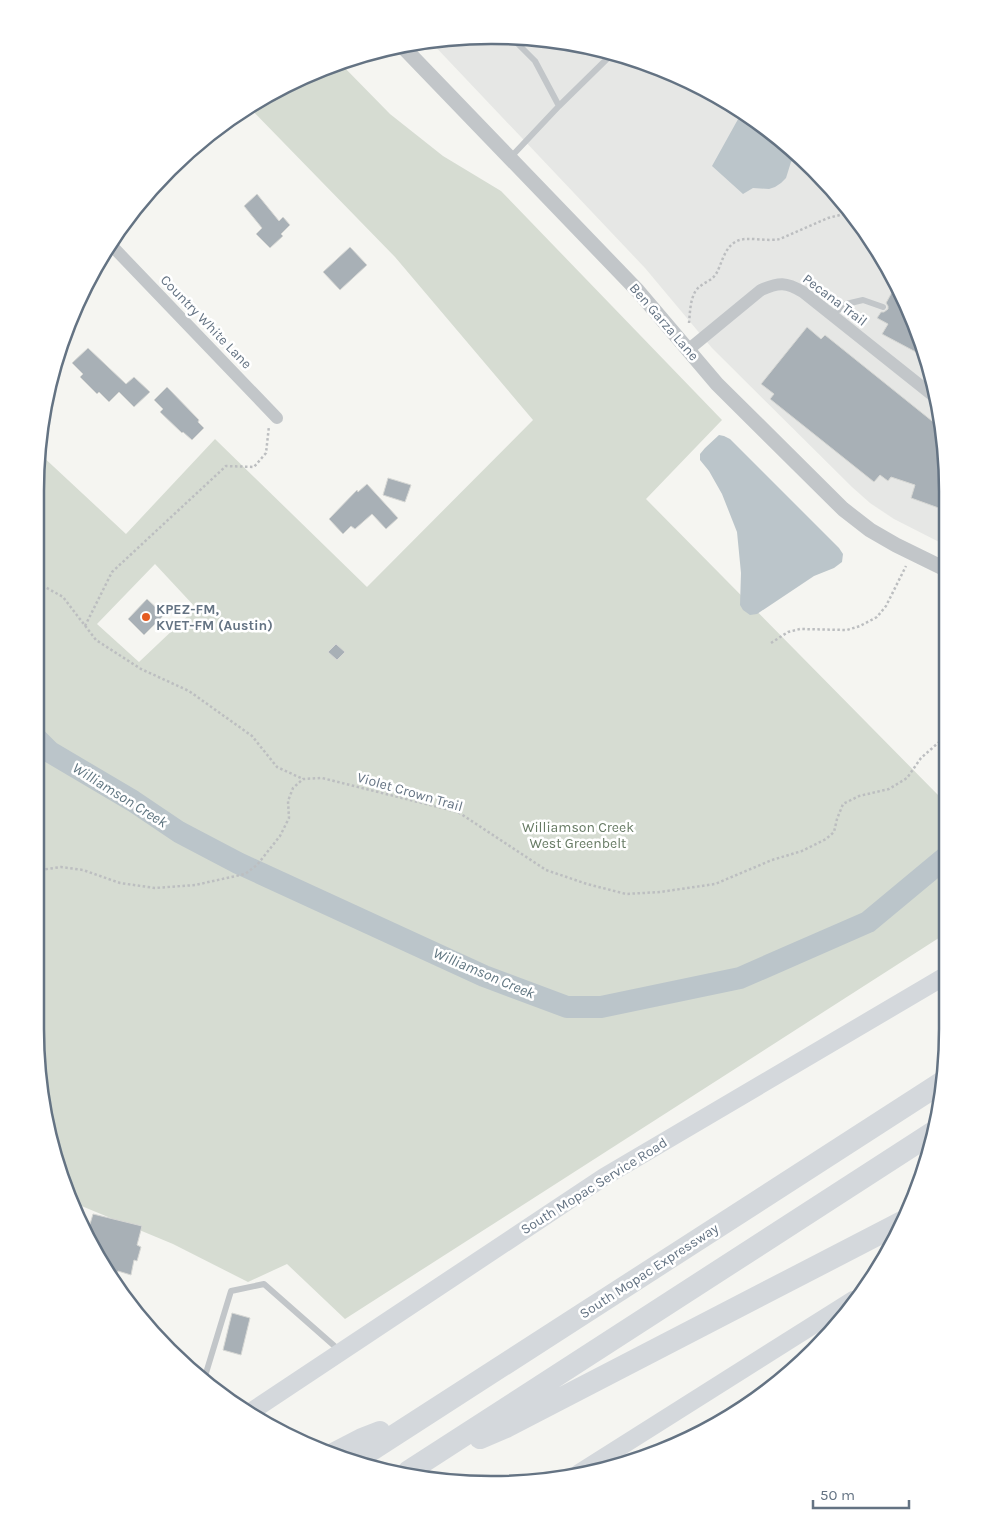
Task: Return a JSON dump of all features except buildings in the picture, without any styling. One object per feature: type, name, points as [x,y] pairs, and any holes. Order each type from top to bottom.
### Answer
[{"type":"highway","name":"South Mopac Expressway","points":[[362,1457],[935,1087]]},
{"type":"highway","points":[[412,1469],[926,1137]]},
{"type":"highway","points":[[430,1458],[506,1427],[893,1227]]},
{"type":"highway","points":[[341,1450],[362,1439],[428,1414]]},
{"type":"main road","name":"South Mopac Service Road","points":[[256,1409],[604,1177],[939,980]]},
{"type":"main road","points":[[597,1464],[842,1307]]},
{"type":"street","name":"Ben Garza Lane","points":[[407,52],[638,291],[717,384],[843,509],[870,530],[939,566]]},
{"type":"street","name":"Country White Lane","points":[[115,249],[274,415]]},
{"type":"street","name":"Pecana Trail","points":[[688,350],[761,290],[770,286],[791,285],[803,292],[928,392]]},
{"type":"lane","points":[[519,45],[535,61],[559,106]]},
{"type":"lane","points":[[510,158],[607,59]]},
{"type":"lane","points":[[832,315],[846,304],[863,300],[883,307]]},
{"type":"lane","points":[[206,1373],[231,1291],[264,1284],[341,1352]]},
{"type":"path","points":[[689,322],[694,292],[713,278],[724,256],[736,242],[743,240],[773,241],[828,218],[843,214]]},
{"type":"path","points":[[85,626],[112,572],[226,466],[254,467],[266,453],[268,432],[274,415]]},
{"type":"path","points":[[771,643],[788,632],[800,629],[847,630],[860,626],[876,617],[886,606],[906,566]]},
{"type":"path","points":[[44,586],[63,597],[96,640],[141,669],[189,691],[252,736],[277,767],[303,779],[292,788],[288,802],[290,818],[280,836],[257,865],[245,874],[195,885],[154,888],[120,883],[83,870],[61,867],[44,869]]},
{"type":"path","name":"Violet Crown Trail","points":[[303,779],[322,778],[458,812],[546,870],[626,894],[660,892],[715,884],[772,860],[802,851],[826,839],[834,832],[836,819],[843,804],[859,796],[889,789],[907,778],[921,758],[939,742]]},
{"type":"shaded area","points":[[492,44],[521,45],[579,52],[635,68],[690,90],[740,119],[764,136],[808,175],[847,219],[864,243],[893,293],[915,348],[931,404],[935,433],[938,462],[939,542],[894,519],[870,503],[852,487],[712,348],[645,268],[436,48]]},
{"type":"shaded area","points":[[739,118],[764,136],[793,160],[786,178],[781,183],[769,189],[753,188],[743,194],[712,166]]},
{"type":"shaded area","points":[[719,435],[730,439],[843,554],[842,562],[834,568],[814,576],[757,614],[750,615],[740,605],[741,573],[737,532],[722,494],[709,471],[700,460],[700,454]]},
{"type":"green space","name":"Williamson Creek West Greenbelt","points":[[346,69],[390,114],[443,156],[501,191],[722,420],[646,499],[939,796],[939,938],[345,1319],[287,1264],[248,1282],[173,1244],[80,1206],[68,1172],[52,1116],[45,1058],[44,1028],[45,462],[45,459],[126,534],[215,439],[367,587],[533,420],[395,257],[254,112],[293,90]],"holes":[[[155,564],[196,608],[139,662],[97,624]]]},
{"type":"waterway","name":"Williamson Creek","points":[[44,746],[50,752],[133,801],[179,832],[238,863],[484,976],[567,1007],[601,1007],[740,978],[868,922],[939,863]]},
{"type":"place","name":"KPEZ-FM, KVET-FM (Austin)","points":[[146,617]]}]
